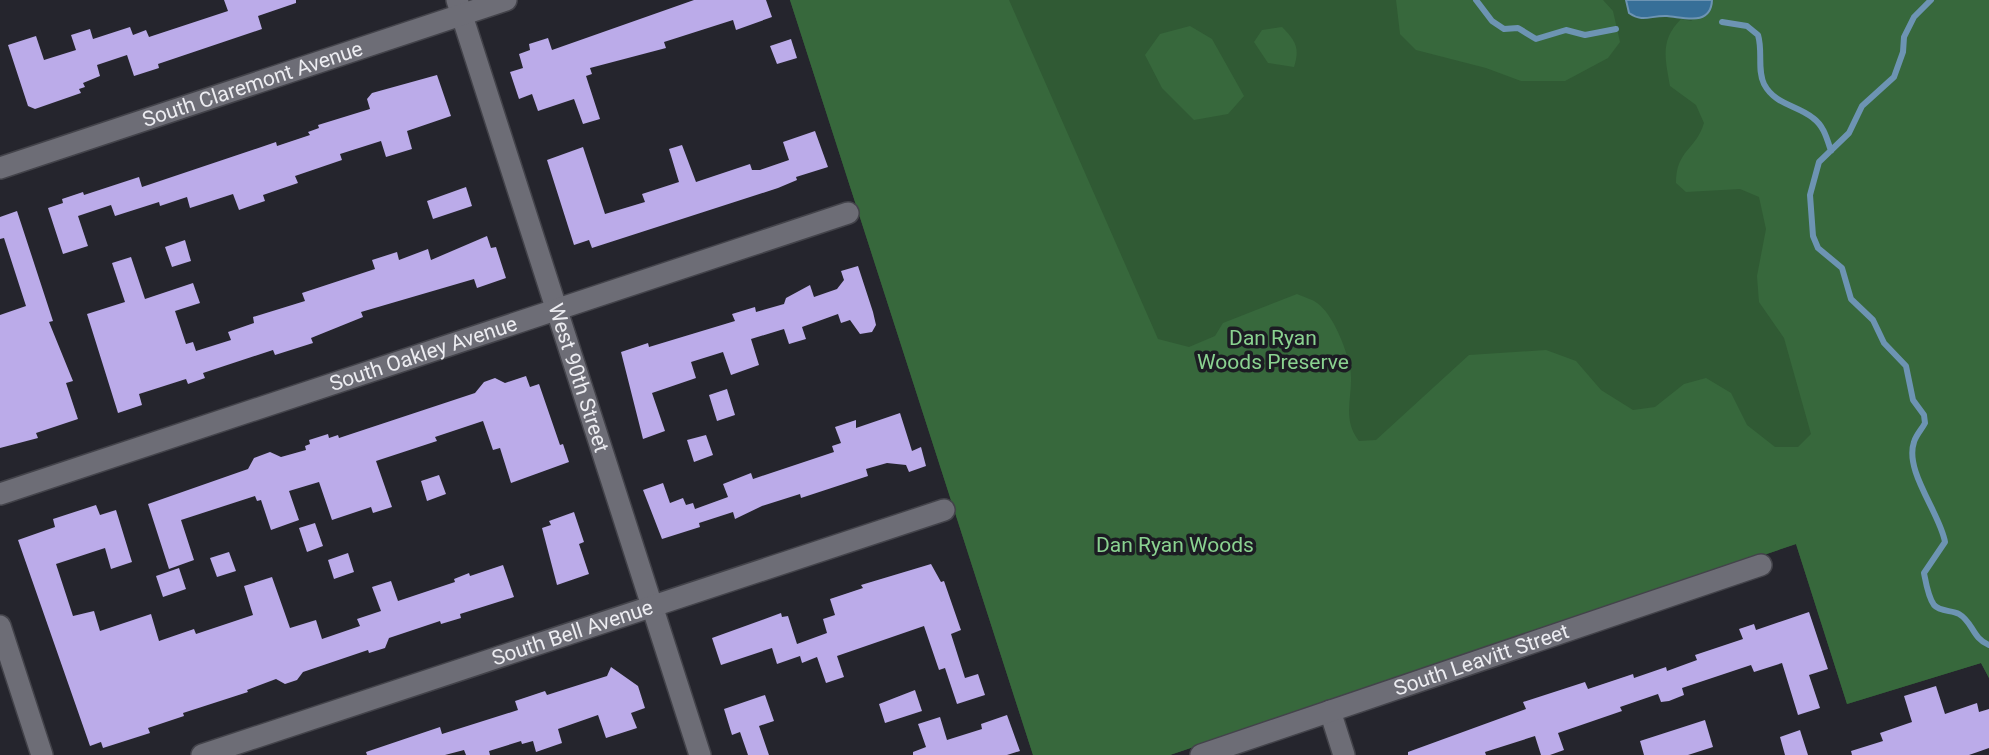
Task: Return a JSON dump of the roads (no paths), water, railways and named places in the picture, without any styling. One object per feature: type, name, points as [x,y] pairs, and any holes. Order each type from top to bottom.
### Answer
[{"type":"street","name":"South Claremont Avenue","points":[[0,168],[459,7],[506,0]]},
{"type":"street","name":"West 90th Street","points":[[459,7],[700,755]]},
{"type":"street","name":"South Oakley Avenue","points":[[0,494],[848,213]]},
{"type":"street","name":"South Bell Avenue","points":[[202,755],[944,510]]},
{"type":"street","name":"South Leavitt Street","points":[[1201,755],[1761,565]]},
{"type":"street","points":[[0,626],[42,755]]},
{"type":"street","points":[[1330,711],[1344,755]]},
{"type":"water","points":[[1626,0],[1712,0],[1707,14],[1702,17],[1639,18],[1629,13]]},
{"type":"waterway","points":[[1476,0],[1492,21],[1504,29],[1518,28],[1536,39],[1566,30],[1585,35],[1616,29]]},
{"type":"waterway","points":[[1931,0],[1914,17],[1904,37],[1903,52],[1894,77],[1862,106],[1849,133],[1819,162],[1810,195],[1813,236],[1818,248],[1842,268],[1851,299],[1873,320],[1884,343],[1906,366],[1913,400],[1924,415],[1925,423],[1914,442],[1914,466],[1945,542],[1924,573],[1930,598],[1937,607],[1964,617],[1979,638],[1989,645]]},
{"type":"waterway","points":[[1722,22],[1747,26],[1758,35],[1764,84],[1780,101],[1817,121],[1825,133],[1831,151]]},
{"type":"park label","name":"Dan Ryan Woods Preserve","points":[[1273,350]]},
{"type":"park label","name":"Dan Ryan Woods","points":[[1175,545]]}]
